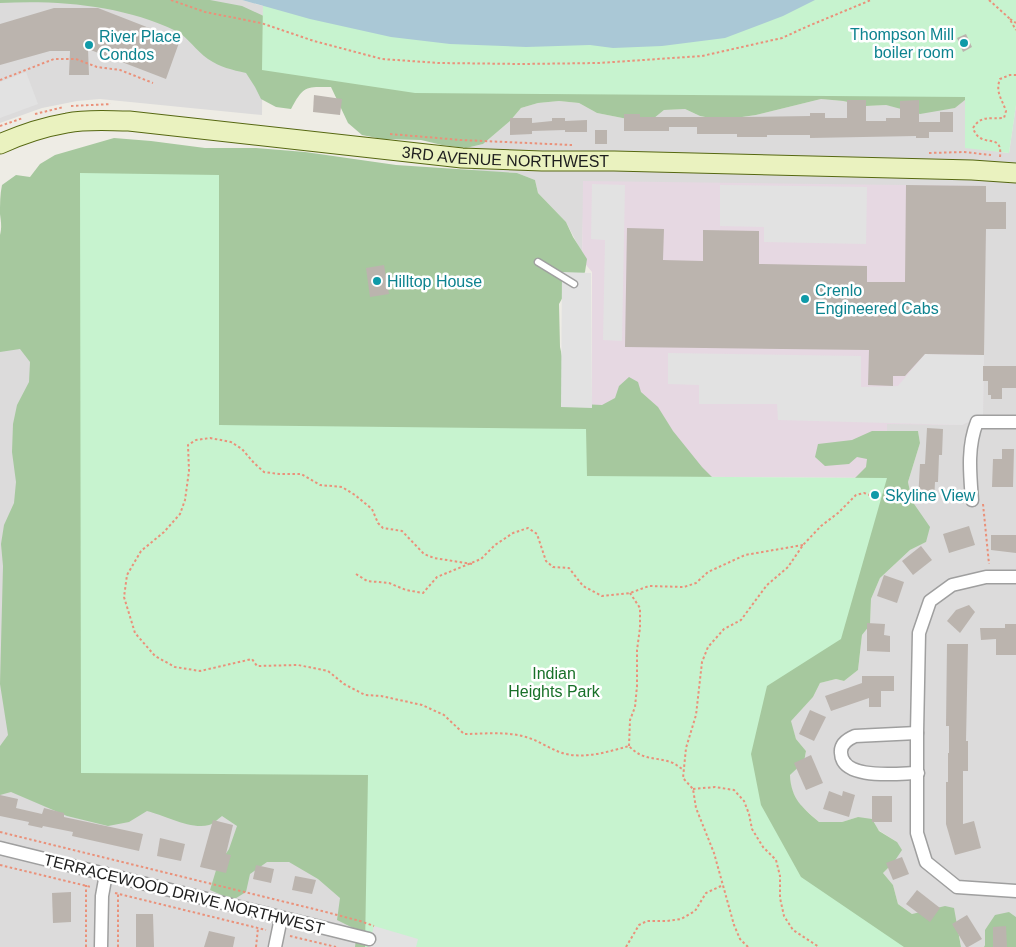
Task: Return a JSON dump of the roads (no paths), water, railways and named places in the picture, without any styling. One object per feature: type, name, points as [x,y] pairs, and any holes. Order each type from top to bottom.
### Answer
[{"type":"main road","name":"3RD AVENUE NORTHWEST","points":[[0,144],[67,123],[95,120],[129,121],[462,158],[542,162],[624,161],[972,170],[1016,173]]},
{"type":"street","points":[[978,500],[970,467],[972,434],[977,422],[1016,422]]},
{"type":"street","points":[[1016,577],[986,577],[952,585],[930,601],[919,633],[917,733],[917,832],[926,862],[957,887],[1016,891]]},
{"type":"street","points":[[917,733],[855,736],[848,738],[840,750],[841,756],[848,766],[862,773],[918,774]]},
{"type":"street","name":"TERRACEWOOD DRIVE NORTHWEST","points":[[0,848],[369,939]]},
{"type":"street","points":[[101,947],[102,896],[106,874]]},
{"type":"street","points":[[275,947],[281,918]]},
{"type":"lane","points":[[538,262],[574,284]]},
{"type":"water","points":[[242,0],[815,0],[783,16],[725,38],[662,46],[613,48],[590,45],[526,47],[450,44],[391,37],[310,19]]},
{"type":"place","name":"Thompson Mill boiler room","points":[[964,43]]},
{"type":"place","name":"River Place Condos","points":[[89,45]]},
{"type":"place","name":"Hilltop House","points":[[377,281]]},
{"type":"place","name":"Crenlo Engineered Cabs","points":[[805,299]]},
{"type":"place","name":"Skyline View","points":[[875,495]]},
{"type":"park label","name":"Indian Heights Park","points":[[554,682]]}]
